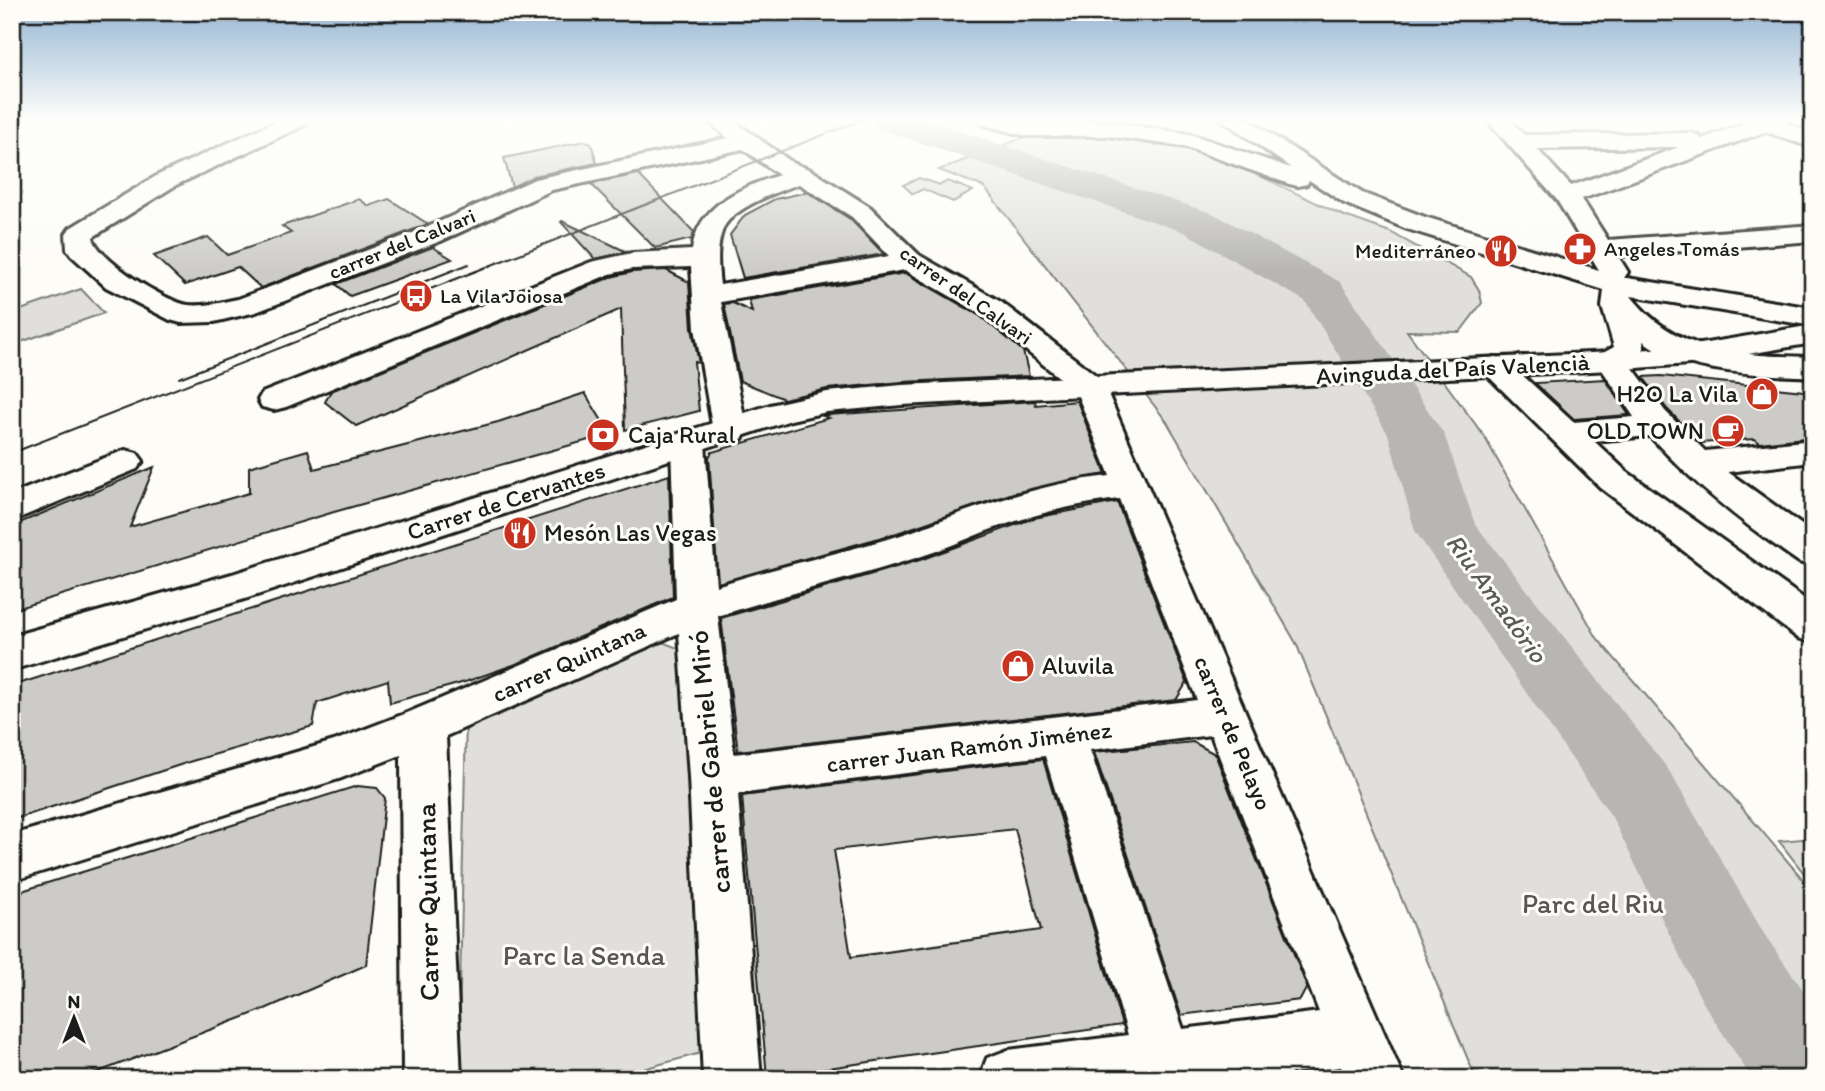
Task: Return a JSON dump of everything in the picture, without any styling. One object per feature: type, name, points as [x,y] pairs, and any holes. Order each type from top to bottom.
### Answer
[{"type":"street","name":"carrer del Calvari","points":[[189,170],[167,180],[79,233],[81,249],[116,281],[181,314],[214,313],[246,306],[432,235],[544,184],[610,170]]},
{"type":"street","name":"carrer del Calvari","points":[[789,170],[802,175],[860,212],[909,261],[990,308],[1091,387]]},
{"type":"street","points":[[1273,170],[1416,223],[1621,292],[1656,290],[1813,317]]},
{"type":"street","points":[[1310,170],[1353,198]]},
{"type":"street","points":[[1543,170],[1567,196],[1600,249],[1621,292],[1647,330],[1663,343],[1689,355],[1739,362],[1813,367]]},
{"type":"street","points":[[1567,196],[1637,170]]},
{"type":"street","points":[[730,431],[707,296],[704,258],[711,227],[728,208],[780,182],[802,175]]},
{"type":"street","points":[[1600,249],[1813,233]]},
{"type":"street","points":[[274,400],[601,268],[632,261],[704,258]]},
{"type":"street","points":[[707,296],[909,261]]},
{"type":"street","points":[[1621,292],[1629,347],[1625,354],[1612,361],[1659,425],[1695,464],[1768,523],[1813,552]]},
{"type":"street","name":"Avinguda del País Valencià","points":[[1091,387],[1612,361],[1689,355],[1813,334]]},
{"type":"street","points":[[1489,368],[1567,433],[1614,480],[1813,627]]},
{"type":"street","name":"Carrer de Cervantes","points":[[12,653],[233,588],[730,431],[782,412],[827,401],[875,396],[1091,387]]},
{"type":"street","name":"carrer de Pelayo","points":[[1091,387],[1366,1057]]},
{"type":"street","points":[[1567,433],[1659,425]]},
{"type":"street","name":"carrer de Gabriel Miró","points":[[688,444],[697,607],[713,777],[732,1079]]},
{"type":"street","points":[[1695,464],[1813,451]]},
{"type":"street","points":[[1772,455],[1813,480]]},
{"type":"street","points":[[12,508],[125,461]]},
{"type":"street","name":"carrer Quintana","points":[[12,858],[339,759],[423,726],[697,607],[908,547],[974,522],[1052,499],[1083,491],[1131,486]]},
{"type":"street","name":"carrer Juan Ramón Jiménez","points":[[713,777],[1225,715]]},
{"type":"street","name":"Carrer Quintana","points":[[423,726],[431,1079]]},
{"type":"street","points":[[1062,735],[1164,1060]]},
{"type":"street","points":[[1008,1079],[1164,1060],[1366,1057]]},
{"type":"green space","name":"Parc del Riu","points":[[939,170],[1247,170],[1342,215],[1390,232],[1471,277],[1479,290],[1482,303],[1460,332],[1407,331],[1484,436],[1597,638],[1813,891],[1813,1079],[1476,1079],[1296,643],[1167,422],[984,187]]},
{"type":"green space","points":[[919,178],[940,185],[948,181],[973,191],[953,202],[923,189],[913,194],[903,185]]},
{"type":"green space","points":[[81,289],[104,313],[12,345],[12,313]]},
{"type":"green space","name":"Parc la Senda","points":[[662,642],[678,648],[687,661],[708,1051],[607,1079],[458,1079],[466,720]]},
{"type":"green space","points":[[1813,838],[1813,885],[1779,841]]},
{"type":"building","points":[[507,170],[563,170],[534,176],[512,187]]},
{"type":"building","points":[[638,174],[694,232],[692,239],[655,248],[591,184]]},
{"type":"building","points":[[807,192],[850,219],[884,254],[743,278],[730,235],[745,215],[775,199]]},
{"type":"building","points":[[359,199],[369,206],[389,199],[428,224],[261,288],[238,267],[185,285],[154,256],[208,237],[227,255],[291,233],[282,226]]},
{"type":"building","points":[[562,221],[627,252],[595,259]]},
{"type":"building","points":[[433,247],[452,259],[350,296],[336,284]]},
{"type":"building","points":[[666,270],[689,282],[692,328],[699,363],[694,362],[699,411],[625,430],[621,309],[356,426],[325,402],[331,391],[611,277],[632,272]]},
{"type":"building","points":[[905,273],[980,316],[1023,351],[1029,376],[902,382],[827,389],[784,399],[740,381],[724,304],[733,303],[752,312],[749,300]]},
{"type":"building","points":[[1661,376],[1813,392],[1813,437],[1760,443],[1755,439],[1701,443],[1667,409],[1643,377]]},
{"type":"building","points":[[1605,379],[1629,415],[1574,419],[1535,383]]},
{"type":"building","points":[[585,393],[610,434],[334,512],[12,610],[12,526],[154,467],[130,527],[249,493],[249,467],[308,450],[314,469],[498,422]]},
{"type":"building","points":[[1035,401],[1036,405],[1077,401],[1106,474],[1013,493],[897,533],[718,583],[709,457],[712,452],[829,418],[823,416],[827,415]]},
{"type":"building","points":[[669,475],[673,597],[519,663],[465,682],[390,703],[388,680],[317,703],[313,726],[192,761],[12,820],[12,686]]},
{"type":"building","points":[[1117,502],[1187,682],[1176,700],[738,751],[721,618],[920,560],[1034,518]]},
{"type":"building","points":[[1193,742],[1215,754],[1307,987],[1300,1000],[1181,1015],[1094,752]]},
{"type":"building","points":[[1043,759],[1122,1025],[767,1077],[742,796]],"holes":[[[1015,829],[1041,930],[851,957],[834,850]]]},
{"type":"building","points":[[357,786],[377,788],[385,798],[366,965],[265,1009],[80,1079],[12,1079],[12,894]]},
{"type":"waterway","name":"Riu Amadòrio","points":[[1040,170],[1199,223],[1323,292],[1416,434],[1446,531],[1640,793],[1734,969],[1808,1079]]},
{"type":"tram line","points":[[12,453],[734,170]]},
{"type":"tram line","points":[[179,378],[469,264]]},
{"type":"place","name":"Angeles Tomás","points":[[1580,249]]},
{"type":"place","name":"Mediterráneo","points":[[1501,251]]},
{"type":"place","name":"La Vila Joiosa","points":[[416,296]]},
{"type":"place","name":"H2O La Vila","points":[[1762,394]]},
{"type":"place","name":"OLD TOWN","points":[[1728,431]]},
{"type":"place","name":"Caja Rural","points":[[603,435]]},
{"type":"place","name":"Mesón Las Vegas","points":[[520,533]]},
{"type":"place","name":"Aluvila","points":[[1018,666]]}]
